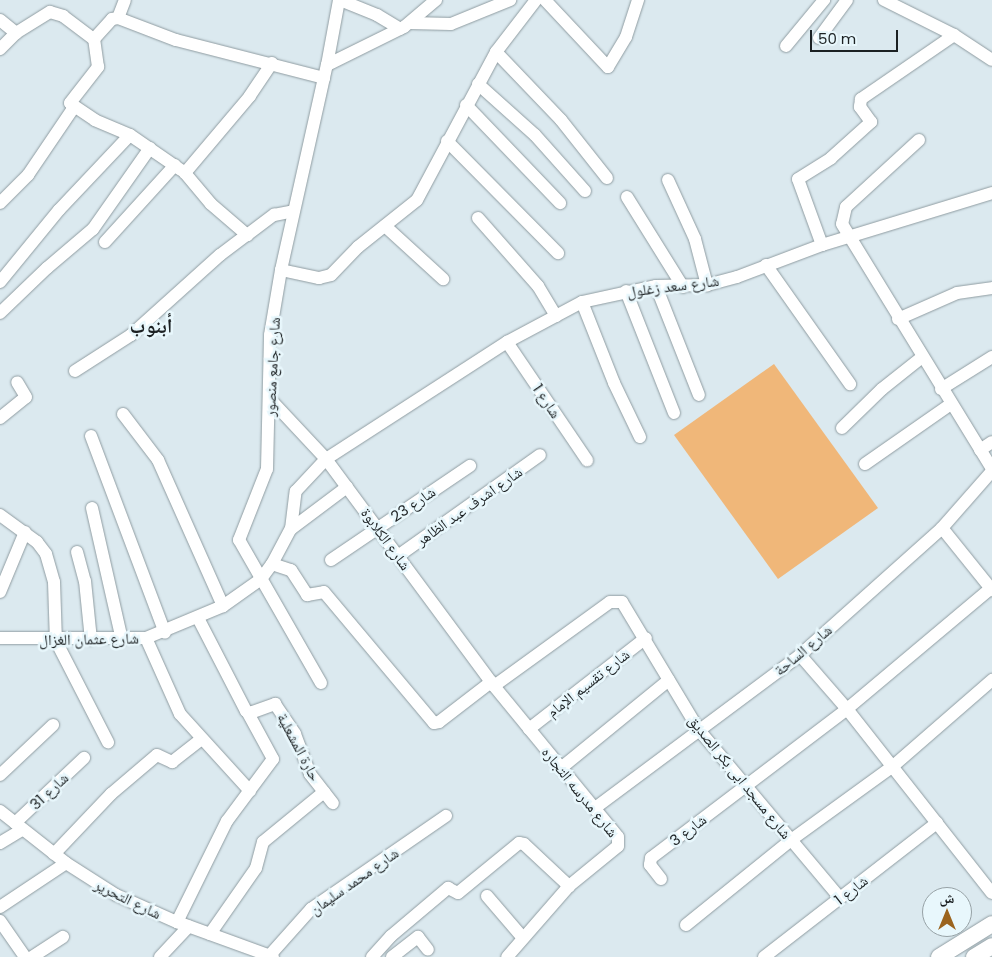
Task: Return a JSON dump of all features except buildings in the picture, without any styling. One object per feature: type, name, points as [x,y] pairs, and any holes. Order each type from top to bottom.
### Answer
[{"type":"main road","points":[[939,957],[992,924]]},
{"type":"main road","points":[[974,957],[992,946]]},
{"type":"street","points":[[118,18],[124,0]]},
{"type":"street","points":[[339,0],[405,26],[451,24],[510,0]]},
{"type":"street","name":"شارع جامع منصور","points":[[321,683],[239,540],[267,469],[270,335],[281,270],[327,65],[339,0]]},
{"type":"street","points":[[327,65],[405,26],[436,0]]},
{"type":"street","points":[[281,270],[319,278],[331,275],[358,247],[417,200],[431,178],[447,141],[496,52],[536,0]]},
{"type":"street","points":[[545,0],[608,67],[626,37],[638,0]]},
{"type":"street","points":[[786,46],[824,0]]},
{"type":"street","points":[[819,38],[846,0]]},
{"type":"street","points":[[884,0],[954,35],[992,60]]},
{"type":"street","points":[[0,48],[16,33],[50,12],[63,16],[94,40],[98,67],[71,99],[74,108],[130,135],[180,169],[211,204],[246,236]]},
{"type":"street","points":[[94,40],[112,19],[118,18],[176,40],[272,63],[324,78]]},
{"type":"street","points":[[0,20],[16,33]]},
{"type":"street","points":[[822,245],[798,179],[831,158],[871,122],[860,107],[861,99],[954,35]]},
{"type":"street","points":[[496,52],[561,120],[607,178]]},
{"type":"street","points":[[105,242],[180,169],[250,96],[272,63]]},
{"type":"street","points":[[478,84],[535,135],[585,191]]},
{"type":"street","points":[[466,105],[560,203]]},
{"type":"street","points":[[2,197],[28,175],[74,108]]},
{"type":"street","points":[[0,282],[59,210],[130,135]]},
{"type":"street","points":[[919,140],[846,207],[841,217],[850,236],[921,358],[992,470]]},
{"type":"street","points":[[447,141],[558,253]]},
{"type":"street","points":[[0,313],[47,268],[93,229],[150,148]]},
{"type":"street","points":[[668,180],[695,239],[707,284]]},
{"type":"street","name":"شارع سعد زغلول","points":[[326,459],[507,342],[582,302],[656,286],[683,287],[707,284],[766,266],[850,236],[992,193]]},
{"type":"street","points":[[627,197],[683,287]]},
{"type":"street","points":[[75,371],[131,335],[201,270],[274,215],[294,211]]},
{"type":"street","points":[[478,218],[523,268],[556,316]]},
{"type":"street","points":[[385,226],[443,279]]},
{"type":"street","points":[[766,266],[850,384]]},
{"type":"street","points":[[656,286],[699,395]]},
{"type":"street","points":[[898,319],[957,294],[992,288]]},
{"type":"street","points":[[626,291],[674,414]]},
{"type":"street","points":[[582,302],[614,383],[640,437]]},
{"type":"street","name":"شارع 1","points":[[507,342],[587,460]]},
{"type":"street","points":[[842,428],[882,389],[921,358]]},
{"type":"street","points":[[941,389],[992,358]]},
{"type":"street","points":[[0,418],[26,396],[17,382]]},
{"type":"street","name":"شارع الكلابوة","points":[[269,398],[326,459],[493,684]]},
{"type":"street","points":[[865,464],[951,404]]},
{"type":"street","points":[[123,414],[158,460],[223,606]]},
{"type":"street","points":[[92,436],[165,633]]},
{"type":"street","points":[[980,450],[992,442]]},
{"type":"street","name":"شارع اشرف عبد الظاهر","points":[[398,556],[540,455]]},
{"type":"street","name":"شارع عثمان الغزال","points":[[0,638],[56,641],[146,638],[165,633],[223,606],[261,579],[272,564],[291,529],[296,491],[326,459]]},
{"type":"street","name":"شارع 23","points":[[331,560],[470,466]]},
{"type":"street","name":"شارع الساحة","points":[[595,808],[800,655],[942,528],[992,470]]},
{"type":"street","points":[[291,529],[347,487]]},
{"type":"street","points":[[92,508],[122,640]]},
{"type":"street","points":[[0,515],[25,532],[46,554],[52,567],[56,641],[108,742]]},
{"type":"street","points":[[942,528],[991,589]]},
{"type":"street","points":[[0,592],[25,532]]},
{"type":"street","points":[[77,552],[85,581],[91,640]]},
{"type":"street","points":[[272,564],[291,570],[307,595],[324,592],[434,723],[493,684]]},
{"type":"street","name":"شارع 3","points":[[661,879],[650,865],[651,858],[847,708],[991,589]]},
{"type":"street","name":"شارع مسجد ابى بكر الصديق","points":[[493,684],[610,602],[626,604],[699,730],[840,898]]},
{"type":"street","points":[[160,957],[183,924],[227,820],[273,757],[198,618]]},
{"type":"street","points":[[146,638],[180,714],[250,791]]},
{"type":"street","name":"شارع تقسيم الإمام","points":[[529,729],[646,638]]},
{"type":"street","points":[[800,655],[847,708],[937,823],[990,885]]},
{"type":"street","points":[[561,768],[669,680]]},
{"type":"street","points":[[686,925],[791,840],[892,767],[992,680]]},
{"type":"street","name":"شارع مدرسه التجاره","points":[[493,684],[618,837],[618,846],[569,886],[507,957]]},
{"type":"street","name":"حارة المشعلية","points":[[248,713],[275,704],[295,734],[310,774],[333,803]]},
{"type":"street","points":[[0,775],[53,725]]},
{"type":"street","points":[[54,854],[111,794],[157,756],[172,762],[201,739]]},
{"type":"street","name":"شارع 31","points":[[0,843],[84,758]]},
{"type":"street","points":[[210,934],[256,868],[263,842],[324,792]]},
{"type":"street","name":"شارع التحرير","points":[[0,811],[66,863],[116,895],[183,924],[272,956]]},
{"type":"street","name":"شارع محمد سليمان","points":[[272,956],[312,909],[446,816]]},
{"type":"street","name":"شارع 1","points":[[764,957],[937,823]]},
{"type":"street","points":[[372,957],[391,936],[447,889],[458,893],[519,843],[524,844],[569,886]]},
{"type":"street","points":[[0,906],[66,863]]},
{"type":"street","points":[[487,896],[523,938]]},
{"type":"street","points":[[0,921],[25,957]]},
{"type":"street","points":[[32,957],[63,937]]},
{"type":"street","points":[[392,957],[418,937],[428,950]]},
{"type":"shaded area","points":[[774,364],[878,508],[778,579],[674,435]]},
{"type":"district","name":"أبنوب","points":[[151,326]]}]
